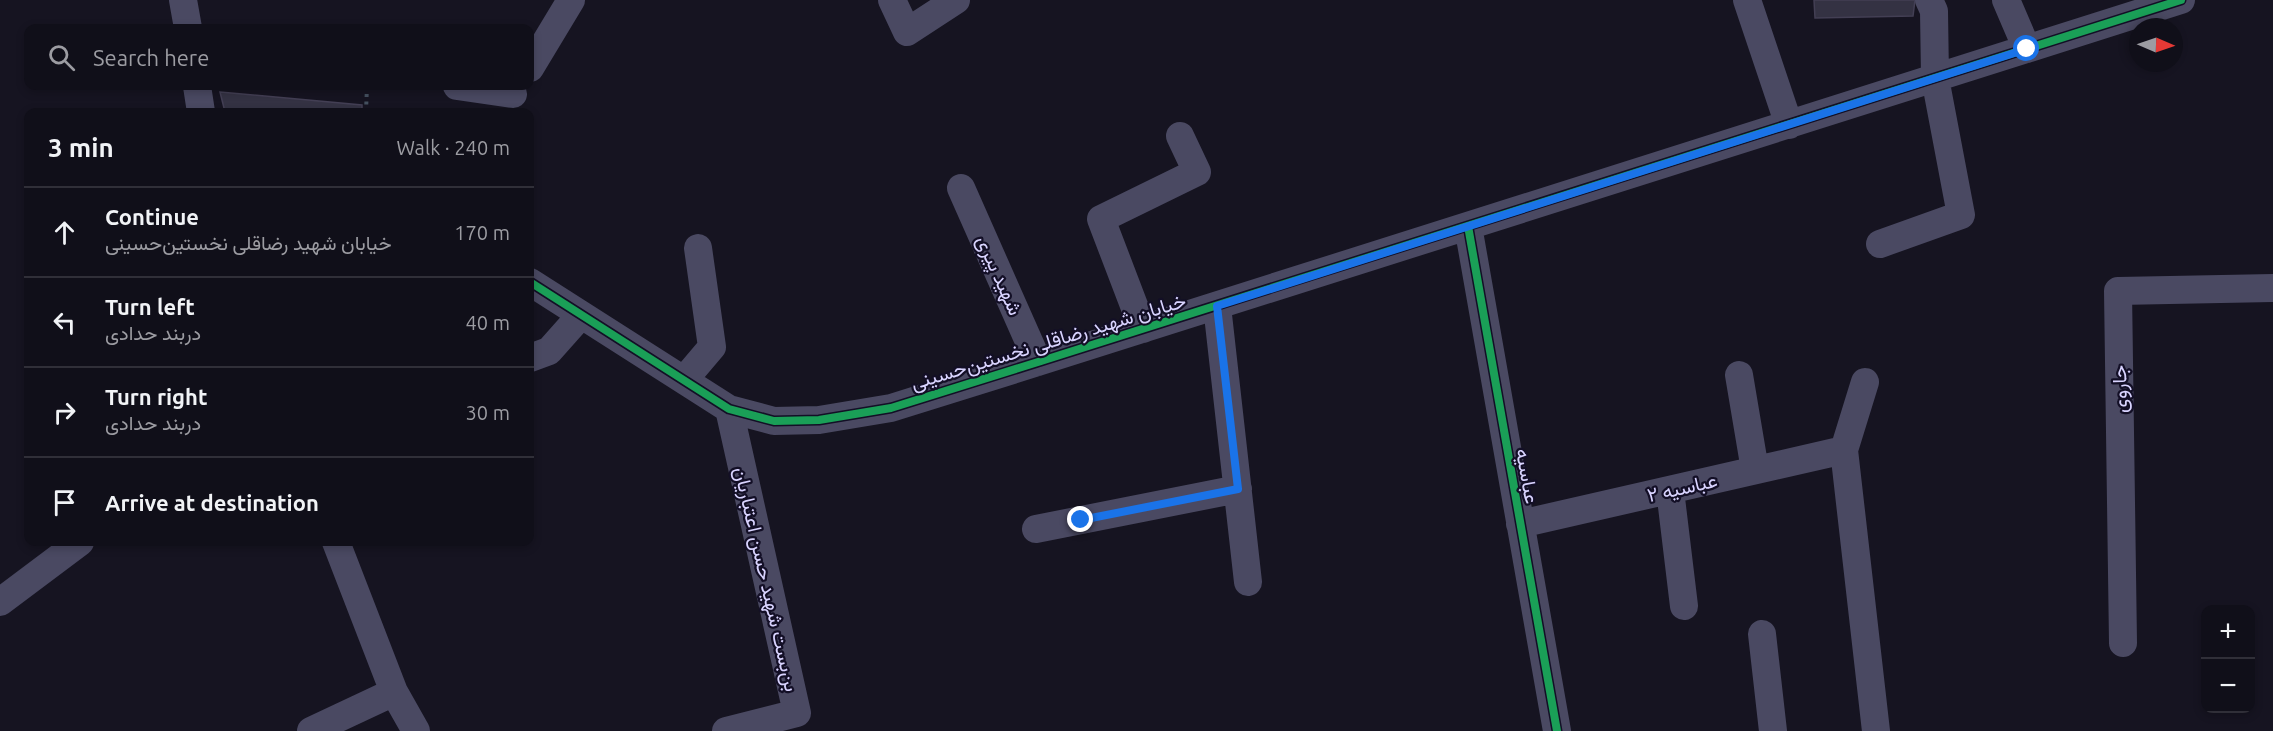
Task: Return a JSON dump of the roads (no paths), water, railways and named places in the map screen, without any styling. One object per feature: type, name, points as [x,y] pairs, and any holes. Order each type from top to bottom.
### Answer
[{"type":"street","points":[[183,0],[187,24]]},
{"type":"street","points":[[534,61],[571,0]]},
{"type":"street","points":[[892,0],[907,32],[956,0]]},
{"type":"street","points":[[1747,0],[1789,124]]},
{"type":"street","points":[[1880,244],[1961,215],[1935,78],[1934,10],[1929,0]]},
{"type":"street","points":[[2006,0],[2027,49]]},
{"type":"street","name":"خیابان شهید رضاقلی نخستین‌حسینی","points":[[534,285],[729,409],[774,421],[819,420],[891,408],[2181,0]]},
{"type":"street","points":[[198,90],[200,108]]},
{"type":"street","points":[[475,90],[510,98]]},
{"type":"street","points":[[1143,329],[1101,219],[1197,172],[1180,136]]},
{"type":"street","name":"شهید پیری","points":[[961,188],[1038,363]]},
{"type":"street","name":"عباسیه","points":[[1468,226],[1557,731]]},
{"type":"street","points":[[684,380],[712,347],[698,248]]},
{"type":"street","name":"جاروی","points":[[2123,643],[2118,291],[2273,288]]},
{"type":"street","points":[[1217,306],[1248,582]]},
{"type":"street","points":[[534,357],[549,351],[581,315]]},
{"type":"street","points":[[1739,375],[1755,470]]},
{"type":"street","points":[[1865,382],[1844,450],[1876,731]]},
{"type":"street","name":"بن‌بست شهید حسن اعتباریان","points":[[726,731],[797,713],[729,409]]},
{"type":"street","name":"عباسیه ۲","points":[[1520,524],[1844,450]]},
{"type":"street","points":[[1036,529],[1238,489]]},
{"type":"street","points":[[1670,490],[1684,606]]},
{"type":"street","points":[[0,602],[75,546]]},
{"type":"street","points":[[338,546],[394,692],[416,731]]},
{"type":"street","points":[[1762,634],[1773,731]]},
{"type":"street","points":[[311,731],[394,692]]}]
